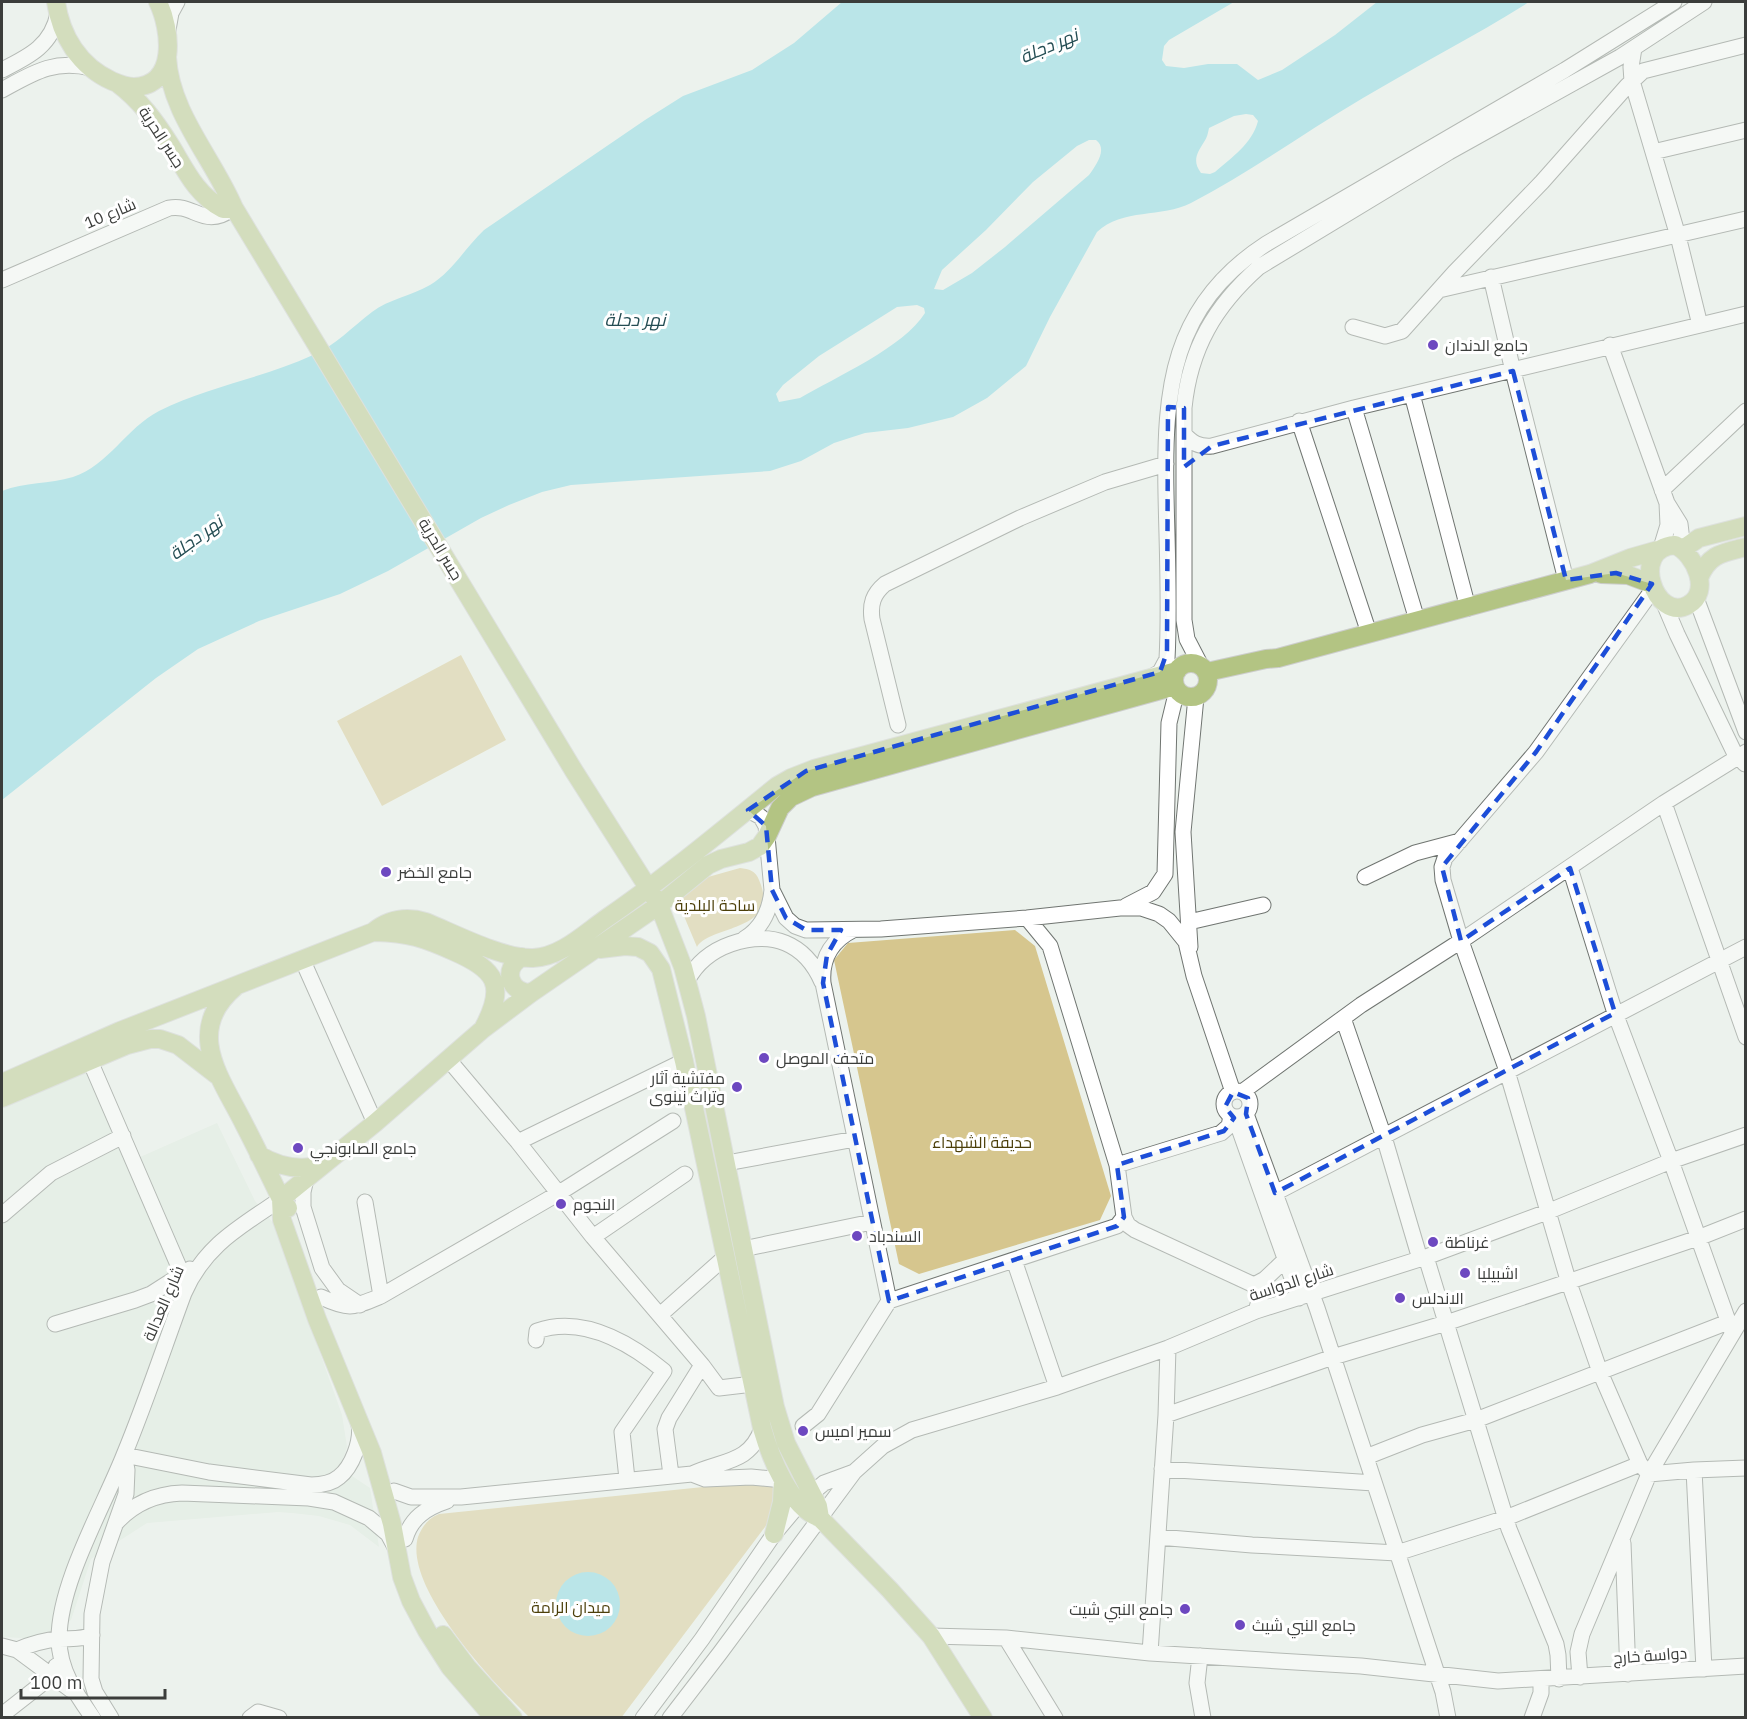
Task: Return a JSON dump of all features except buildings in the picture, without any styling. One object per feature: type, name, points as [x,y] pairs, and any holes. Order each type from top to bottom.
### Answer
[{"type":"main road","points":[[158,2],[168,33]]},
{"type":"main road","points":[[57,7],[66,38],[82,59],[91,68],[117,83],[133,87],[148,83],[161,72],[167,57]]},
{"type":"main road","name":"جسر الحرية","points":[[168,33],[167,57],[171,86],[178,104],[227,190],[234,208],[574,771],[653,909],[673,960],[685,974]]},
{"type":"main road","name":"جسر الحرية","points":[[117,83],[145,110],[199,192],[223,209],[234,208]]},
{"type":"main road","points":[[1683,549],[1699,538],[1746,526]]},
{"type":"main road","points":[[1176,682],[1183,696],[1203,680],[1268,665],[1278,658],[1590,574],[1666,546],[1675,545],[1683,549],[1693,559],[1699,578]]},
{"type":"main road","points":[[1590,574],[1628,575],[1656,591],[1674,608],[1681,608],[1688,606],[1696,598],[1699,578],[1704,566],[1714,556],[1746,547]]},
{"type":"main road","points":[[1656,591],[1651,566],[1653,557],[1660,549]]},
{"type":"main road","points":[[281,1199],[375,1123],[483,1029],[531,993],[653,909],[708,865],[755,850],[767,836],[780,808],[791,797],[805,789],[1176,682],[1188,663],[1203,680]]},
{"type":"main road","points":[[2,1083],[124,1038],[239,984],[373,932],[398,919],[417,919],[496,950],[522,957],[540,957],[557,952],[644,893],[777,786],[806,771],[1150,678],[1176,682]]},
{"type":"main road","points":[[373,932],[405,933],[424,938],[483,966],[493,980],[496,997],[483,1029]]},
{"type":"main road","points":[[597,949],[631,946],[644,950],[655,958],[661,969],[684,1061],[762,1428],[772,1460],[783,1480],[805,1498]]},
{"type":"main road","points":[[522,957],[513,965],[510,976],[514,987],[519,991],[531,993]]},
{"type":"main road","points":[[685,974],[727,1163],[777,1414],[805,1498],[812,1515],[820,1518],[931,1636],[982,1717]]},
{"type":"main road","points":[[239,984],[221,1002],[211,1026],[210,1052],[218,1077],[281,1199],[292,1214],[343,1359],[376,1436],[394,1491],[406,1589],[427,1631],[463,1684],[494,1718]]},
{"type":"main road","points":[[2,1098],[90,1061],[124,1038],[169,1041],[186,1050],[218,1077]]},
{"type":"main road","points":[[259,1155],[274,1163],[290,1167],[306,1168],[322,1165]]},
{"type":"main road","points":[[281,1199],[282,1220],[317,1320],[358,1419],[415,1582],[435,1623],[467,1667],[513,1718]]},
{"type":"main road","points":[[774,1534],[780,1513],[783,1480]]},
{"type":"street","points":[[168,33],[171,13],[177,2]]},
{"type":"street","points":[[1150,678],[1160,672],[1167,659],[1166,464],[1168,406],[1174,369],[1191,325],[1217,286],[1250,255],[1565,70],[1674,2]]},
{"type":"street","points":[[1190,956],[1183,832],[1203,680],[1186,633],[1183,572],[1184,408],[1190,372],[1206,330],[1231,294],[1259,267],[1449,152],[1634,48],[1704,2]]},
{"type":"street","points":[[2,70],[30,56],[42,47],[54,28],[57,7]]},
{"type":"street","points":[[1353,327],[1377,335],[1394,335],[1408,325],[1643,71],[1746,45]]},
{"type":"street","points":[[1634,48],[1631,67],[1632,81],[1678,236],[1700,325]]},
{"type":"street","points":[[2,90],[46,68],[64,64],[91,68]]},
{"type":"street","points":[[1606,64],[1624,70],[1632,81]]},
{"type":"street","points":[[1653,152],[1746,130]]},
{"type":"street","name":"شارع 10","points":[[2,280],[169,207],[180,207],[208,216],[224,215],[234,208]]},
{"type":"street","points":[[1439,290],[1746,219]]},
{"type":"street","points":[[1491,277],[1566,580]]},
{"type":"street","points":[[1184,434],[1194,443],[1206,447],[1212,446],[1299,421],[1746,314]]},
{"type":"street","points":[[1610,345],[1665,496],[1680,524],[1683,549]]},
{"type":"street","points":[[1412,394],[1468,608]]},
{"type":"street","points":[[1168,406],[1184,408]]},
{"type":"street","points":[[1354,408],[1417,620]]},
{"type":"street","points":[[1660,549],[1668,525],[1665,496],[1746,411]]},
{"type":"street","points":[[1299,421],[1369,633]]},
{"type":"street","points":[[1184,476],[1194,461],[1212,446]]},
{"type":"street","points":[[898,725],[872,619],[871,608],[876,592],[885,584],[1020,518],[1105,482],[1166,464]]},
{"type":"street","points":[[1167,572],[1183,572]]},
{"type":"street","points":[[1305,1296],[1275,1193],[1237,1116],[1226,1110],[1224,1103],[1227,1096],[1237,1092],[1343,1018],[1461,940],[1570,868],[1664,803],[1743,758],[1656,591],[1536,752],[1445,858],[1442,867],[1443,880],[1461,940],[1507,1071],[1568,1280],[1600,1372],[1645,1469]]},
{"type":"street","points":[[1696,598],[1746,732]]},
{"type":"street","points":[[1120,908],[1135,903],[1153,892],[1165,874],[1169,723],[1176,682]]},
{"type":"street","points":[[1664,803],[1746,1037]]},
{"type":"street","points":[[741,941],[758,928],[764,920],[772,890],[766,826],[761,817],[748,810]]},
{"type":"street","points":[[1365,877],[1415,853],[1460,841]]},
{"type":"street","points":[[1570,868],[1615,1013],[1730,1327]]},
{"type":"street","points":[[772,890],[786,918],[800,928],[811,931],[1027,918],[1120,908],[1147,909],[1164,917],[1183,937],[1197,985],[1237,1092]]},
{"type":"street","points":[[1189,922],[1263,905]]},
{"type":"street","points":[[1027,918],[1050,946],[1117,1165],[1124,1217],[1128,1225],[1254,1285],[1260,1298],[1256,1311]]},
{"type":"street","points":[[854,930],[838,940],[826,955],[823,983],[889,1300]]},
{"type":"street","points":[[685,974],[692,972],[705,957],[714,951],[741,941],[766,938],[790,945],[810,961],[823,983]]},
{"type":"street","points":[[1275,1193],[1746,946]]},
{"type":"street","points":[[302,959],[375,1123]]},
{"type":"street","points":[[1343,1018],[1446,1323],[1506,1518],[1556,1644],[1558,1679]]},
{"type":"street","points":[[448,1059],[719,1388],[753,1384]]},
{"type":"street","points":[[90,1061],[182,1274]]},
{"type":"street","points":[[518,1142],[684,1061]]},
{"type":"street","points":[[1117,1165],[1221,1133],[1237,1116],[1250,1107],[1246,1094],[1237,1092]]},
{"type":"street","points":[[1237,1116],[1285,1260],[1305,1296],[1333,1357],[1437,1673],[1448,1718]]},
{"type":"street","points":[[321,1297],[343,1306],[360,1305],[381,1296],[559,1193],[673,1121]]},
{"type":"street","name":"شارع الدواسة","points":[[670,1718],[854,1472],[883,1446],[912,1430],[1057,1387],[1168,1348],[1256,1311],[1423,1258],[1547,1212],[1671,1161],[1746,1135]]},
{"type":"street","points":[[2,1215],[51,1173],[123,1136]]},
{"type":"street","points":[[727,1163],[855,1139]]},
{"type":"street","points":[[593,1237],[685,1174]]},
{"type":"street","points":[[306,1179],[303,1208],[322,1268],[338,1290],[360,1305]]},
{"type":"street","name":"شارع العدالة","points":[[59,1659],[61,1619],[73,1577],[124,1455],[184,1293],[201,1262],[224,1237],[281,1199]]},
{"type":"street","points":[[364,1202],[381,1296]]},
{"type":"street","points":[[803,1426],[818,1414],[889,1300],[1116,1226],[1124,1217]]},
{"type":"street","points":[[1166,1415],[1333,1357],[1446,1323],[1746,1220]]},
{"type":"street","points":[[743,1249],[873,1222]]},
{"type":"street","points":[[660,1315],[726,1257]]},
{"type":"street","points":[[1014,1260],[1057,1387]]},
{"type":"street","points":[[1254,1285],[1265,1279],[1285,1260]]},
{"type":"street","points":[[55,1324],[151,1294],[201,1262]]},
{"type":"street","points":[[1580,1677],[1578,1652],[1582,1634],[1623,1537],[1645,1469],[1730,1327],[1746,1311]]},
{"type":"street","points":[[536,1340],[537,1331],[551,1326],[602,1333],[633,1347],[664,1371],[622,1432],[627,1479]]},
{"type":"street","points":[[1366,1457],[1422,1435],[1476,1420],[1600,1372],[1730,1327]]},
{"type":"street","points":[[1150,1653],[1166,1415],[1168,1348]]},
{"type":"street","points":[[671,1475],[665,1429],[669,1418],[702,1365]]},
{"type":"street","points":[[111,1718],[93,1686],[92,1614],[98,1579],[127,1486],[124,1455],[209,1472],[320,1485],[339,1477],[352,1458],[360,1437],[358,1419]]},
{"type":"street","points":[[692,1474],[745,1454],[758,1440],[762,1428]]},
{"type":"street","points":[[1158,1537],[1397,1553],[1506,1518],[1645,1469],[1746,1468]]},
{"type":"street","points":[[1162,1469],[1374,1483]]},
{"type":"street","points":[[1694,1470],[1704,1669]]},
{"type":"street","name":"شارع الدواسة","points":[[805,1498],[831,1479],[854,1472]]},
{"type":"street","points":[[394,1491],[411,1497],[461,1497],[692,1474],[705,1479],[751,1477],[783,1480]]},
{"type":"street","points":[[116,1523],[137,1505],[163,1494],[309,1498],[334,1502],[363,1515],[401,1545],[408,1528],[419,1515],[438,1504],[461,1497]]},
{"type":"street","points":[[643,1718],[702,1639],[774,1534],[805,1498]]},
{"type":"street","points":[[1623,1537],[1628,1674]]},
{"type":"street","points":[[2,1715],[59,1659],[83,1638],[92,1635]]},
{"type":"street","name":"دواسة خارج","points":[[931,1636],[1006,1638],[1150,1653],[1362,1666],[1498,1681],[1746,1666]]},
{"type":"street","points":[[1006,1638],[1055,1718]]},
{"type":"street","points":[[17,1650],[39,1642],[59,1659],[78,1696],[93,1718]]},
{"type":"street","points":[[2,1646],[59,1659]]},
{"type":"street","points":[[1200,1656],[1197,1683],[1203,1718]]},
{"type":"street","points":[[1532,1718],[1541,1693],[1540,1679]]},
{"type":"street","points":[[250,1718],[258,1712],[279,1718]]},
{"type":"highlighted area","points":[[1513,371],[1566,580],[1616,573],[1652,584],[1536,752],[1442,867],[1461,941],[1570,868],[1615,1013],[1275,1193],[1246,1114],[1248,1098],[1233,1092],[1225,1107],[1234,1118],[1224,1131],[1117,1165],[1124,1217],[1117,1226],[889,1301],[823,983],[827,955],[841,930],[806,930],[786,918],[772,890],[766,826],[748,810],[806,771],[1160,672],[1167,652],[1168,407],[1184,408],[1184,467],[1212,446]]},
{"type":"shaded area","points":[[89,1066],[129,1162],[217,1123],[255,1201],[274,1224],[342,1415],[347,1447],[340,1468],[370,1488],[379,1547],[350,1525],[319,1516],[292,1513],[278,1512],[147,1523],[91,1559],[71,1620],[45,1639],[2,1637],[2,1106]]},
{"type":"green space","points":[[461,655],[506,740],[382,806],[337,721]]},
{"type":"green space","name":"ساحة البلدية","points":[[740,868],[752,871],[758,877],[763,897],[761,909],[753,918],[704,940],[697,947],[673,890]]},
{"type":"green space","name":"حديقة الشهداء","points":[[1015,930],[1035,946],[1111,1196],[1100,1220],[919,1274],[899,1264],[834,960],[848,943]]},
{"type":"green space","name":"ميدان الرامة","points":[[767,1482],[774,1488],[778,1497],[768,1523],[621,1718],[529,1717],[495,1682],[455,1634],[424,1582],[417,1558],[420,1533],[429,1520],[439,1514]]},
{"type":"water","name":"نهر دجلة","points":[[842,2],[1234,2],[1169,40],[1164,46],[1162,60],[1166,66],[1184,68],[1208,64],[1237,64],[1258,80],[1282,70],[1335,35],[1377,2],[1529,2],[1341,111],[1191,203],[1180,208],[1118,219],[1107,224],[1097,232],[1026,366],[987,398],[953,417],[908,428],[865,433],[834,443],[801,461],[770,471],[571,485],[542,492],[509,505],[481,518],[388,571],[340,594],[259,621],[198,649],[156,678],[2,800],[2,491],[73,477],[97,464],[147,418],[159,411],[197,395],[294,363],[321,351],[379,308],[438,280],[484,230],[645,120],[683,96],[752,70],[794,43]],"holes":[[[1253,115],[1258,121],[1251,137],[1215,172],[1201,173],[1196,157],[1207,137],[1209,128],[1234,116]],[[1089,140],[1096,140],[1101,148],[1100,157],[1089,175],[972,273],[943,290],[934,289],[942,270],[986,230],[1033,182],[1077,146]],[[917,305],[924,308],[925,313],[902,338],[868,360],[800,398],[779,402],[776,394],[783,385],[819,356],[897,307]]]},
{"type":"water","points":[[588,1572],[600,1574],[611,1581],[618,1592],[620,1604],[618,1616],[611,1627],[600,1634],[588,1636],[576,1634],[565,1627],[558,1616],[556,1604],[558,1592],[565,1581],[576,1574]]},
{"type":"place","name":"جامع الدندان","points":[[1433,345]]},
{"type":"place","name":"جامع الخضر","points":[[386,872]]},
{"type":"place","name":"متحف الموصل","points":[[764,1058]]},
{"type":"place","name":"مفتشية آثار وتراث نينوى","points":[[737,1087]]},
{"type":"place","name":"جامع الصابونجي","points":[[298,1148]]},
{"type":"place","name":"النجوم","points":[[561,1204]]},
{"type":"place","name":"السندباد","points":[[857,1236]]},
{"type":"place","name":"غرناطة","points":[[1433,1242]]},
{"type":"place","name":"اشبيليا","points":[[1465,1273]]},
{"type":"place","name":"الاندلس","points":[[1400,1298]]},
{"type":"place","name":"سمير اميس","points":[[803,1431]]},
{"type":"place","name":"جامع النبي شيت","points":[[1185,1609]]},
{"type":"place","name":"جامع النبي شيث","points":[[1240,1625]]}]
